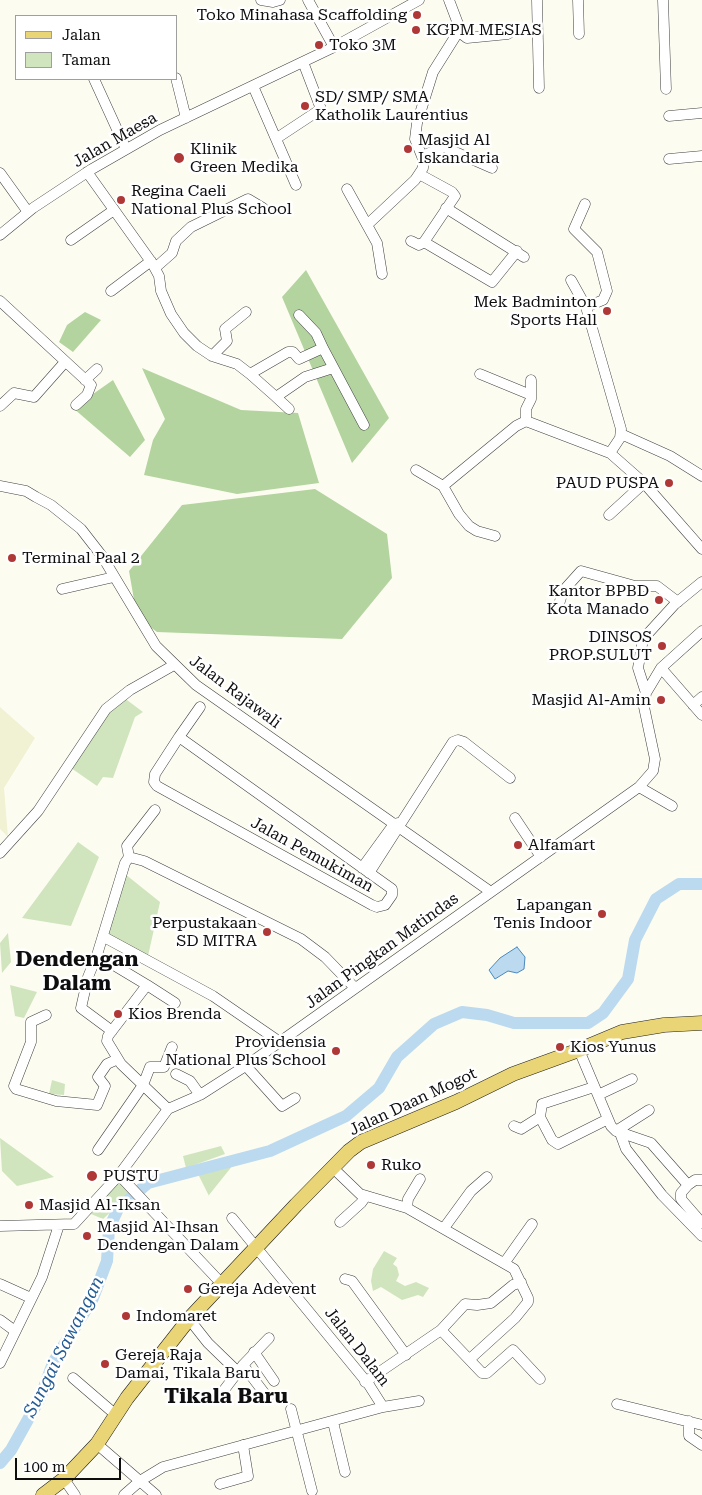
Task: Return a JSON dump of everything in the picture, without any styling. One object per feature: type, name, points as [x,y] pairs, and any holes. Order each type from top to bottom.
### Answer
[{"type":"main road","name":"Jalan Daan Mogot","points":[[43,1495],[64,1479],[97,1444],[116,1415],[189,1319],[349,1151],[373,1136],[456,1102],[513,1074],[622,1032],[636,1028],[702,1024]]},
{"type":"street","points":[[261,0],[273,2],[280,0]]},
{"type":"street","points":[[308,0],[334,47]]},
{"type":"street","name":"Jalan Maesa","points":[[0,235],[28,212],[86,172],[126,149],[334,47],[419,0]]},
{"type":"street","points":[[368,225],[423,168],[422,156],[415,139],[417,123],[433,72],[459,32],[460,26],[449,0]]},
{"type":"street","points":[[537,0],[539,88]]},
{"type":"street","points":[[578,0],[579,34]]},
{"type":"street","points":[[663,0],[666,89]]},
{"type":"street","points":[[459,32],[467,38],[508,34]]},
{"type":"street","points":[[277,138],[321,109],[302,62]]},
{"type":"street","points":[[94,80],[126,149]]},
{"type":"street","points":[[176,80],[186,118]]},
{"type":"street","points":[[253,86],[296,185]]},
{"type":"street","points":[[668,116],[702,113]]},
{"type":"street","points":[[422,156],[444,147],[492,168]]},
{"type":"street","points":[[669,158],[702,156]]},
{"type":"street","points":[[86,172],[153,264],[161,291],[178,324],[198,346],[212,356],[237,364],[289,409]]},
{"type":"street","points":[[0,173],[28,212]]},
{"type":"street","points":[[411,241],[419,245],[424,242],[454,198],[454,193],[419,174]]},
{"type":"street","points":[[347,188],[377,243],[382,274]]},
{"type":"street","points":[[111,291],[172,253],[176,241],[192,227],[248,199],[263,208]]},
{"type":"street","points":[[585,204],[574,229],[597,252],[607,291],[603,300],[586,307]]},
{"type":"street","points":[[424,242],[491,282],[520,254],[446,208]]},
{"type":"street","points":[[71,240],[114,210]]},
{"type":"street","points":[[571,280],[586,307],[621,434],[610,453]]},
{"type":"street","points":[[0,301],[85,380],[91,388],[76,404]]},
{"type":"street","points":[[212,356],[227,341],[225,329],[246,312]]},
{"type":"street","points":[[299,315],[312,328],[364,425]]},
{"type":"street","points":[[250,374],[288,352],[293,352],[300,359],[323,348]]},
{"type":"street","points":[[0,406],[14,393],[34,397],[65,362]]},
{"type":"street","points":[[276,397],[305,377],[332,368]]},
{"type":"street","points":[[85,380],[96,370]]},
{"type":"street","points":[[480,374],[531,395]]},
{"type":"street","points":[[526,421],[525,413],[531,395],[531,380]]},
{"type":"street","points":[[443,486],[516,426],[526,421],[610,453],[644,483],[702,549]]},
{"type":"street","points":[[621,434],[670,456],[702,476]]},
{"type":"street","points":[[416,470],[443,486],[458,514],[469,526],[477,531],[495,536]]},
{"type":"street","points":[[609,516],[644,483]]},
{"type":"street","name":"Jalan Rajawali","points":[[0,486],[26,491],[70,519],[93,542],[146,632],[174,665],[208,694],[398,825],[491,892]]},
{"type":"street","points":[[560,601],[563,591],[581,571],[635,586],[657,586],[678,602]]},
{"type":"street","points":[[62,589],[114,577]]},
{"type":"street","points":[[646,692],[638,668],[640,645],[650,630],[678,602],[702,582]]},
{"type":"street","points":[[646,692],[661,668],[702,631]]},
{"type":"street","points":[[0,853],[38,811],[106,710],[130,690],[174,665]]},
{"type":"street","points":[[661,668],[702,715]]},
{"type":"street","name":"Jalan Pingkan Matindas","points":[[0,1226],[59,1225],[78,1222],[118,1175],[168,1109],[200,1095],[246,1066],[639,787],[653,771],[655,759],[644,707],[646,692]]},
{"type":"street","points":[[693,704],[702,697]]},
{"type":"street","points":[[179,737],[200,706]]},
{"type":"street","name":"Jalan Pemukiman","points":[[179,737],[365,871],[392,889],[392,895],[382,907],[372,905],[158,786],[154,782],[155,774],[179,737]]},
{"type":"street","points":[[365,871],[450,747],[458,740],[464,742],[510,778]]},
{"type":"street","points":[[639,787],[672,806]]},
{"type":"street","points":[[112,1032],[81,1008],[88,977],[104,937],[125,863],[129,857],[127,846],[155,810]]},
{"type":"street","points":[[515,818],[542,857]]},
{"type":"street","points":[[129,857],[144,861],[301,939],[325,957],[355,988]]},
{"type":"street","points":[[104,937],[212,996],[280,1042]]},
{"type":"street","points":[[97,955],[175,1003]]},
{"type":"street","points":[[147,985],[107,1041],[118,1059],[168,1109]]},
{"type":"street","points":[[46,1015],[31,1022],[32,1040],[14,1086],[16,1089],[56,1101],[97,1105],[105,1086],[98,1076],[109,1063],[118,1059]]},
{"type":"street","points":[[98,1150],[143,1085],[150,1067],[164,1067],[167,1064],[172,1047]]},
{"type":"street","points":[[579,1050],[608,1120],[618,1132],[626,1149],[662,1195],[702,1236]]},
{"type":"street","points":[[246,1066],[282,1106],[286,1106],[294,1098]]},
{"type":"street","points":[[176,1074],[190,1081],[200,1095]]},
{"type":"street","points":[[608,1120],[558,1144],[552,1140],[540,1117],[542,1104],[596,1091],[632,1078]]},
{"type":"street","points":[[618,1132],[649,1110]]},
{"type":"street","points":[[514,1126],[521,1128],[540,1117]]},
{"type":"street","points":[[618,1132],[651,1143],[688,1186]]},
{"type":"street","points":[[332,1168],[357,1192],[407,1208],[505,1262],[514,1269],[522,1282],[528,1302],[515,1318],[470,1358]]},
{"type":"street","points":[[118,1175],[222,1284]]},
{"type":"street","points":[[444,1228],[471,1191],[487,1178]]},
{"type":"street","points":[[407,1208],[408,1199],[420,1179]]},
{"type":"street","points":[[702,1180],[695,1180],[681,1193],[681,1199],[702,1223]]},
{"type":"street","points":[[340,1222],[366,1196]]},
{"type":"street","name":"Jalan Dalam","points":[[124,1495],[140,1481],[163,1467],[384,1407],[232,1218]]},
{"type":"street","points":[[505,1262],[532,1224]]},
{"type":"street","points":[[0,1363],[46,1266],[59,1225]]},
{"type":"street","points":[[345,1278],[352,1281],[406,1354]]},
{"type":"street","points":[[365,1382],[441,1330],[465,1304],[477,1306],[491,1303],[513,1285],[522,1282]]},
{"type":"street","points":[[0,1284],[31,1298]]},
{"type":"street","points":[[189,1319],[208,1343],[241,1369],[268,1398]]},
{"type":"street","points":[[0,1320],[15,1331]]},
{"type":"street","points":[[441,1330],[482,1372],[487,1372],[514,1350],[540,1378]]},
{"type":"street","points":[[218,1398],[254,1352],[269,1338]]},
{"type":"street","points":[[254,1352],[274,1381]]},
{"type":"street","points":[[72,1378],[116,1415]]},
{"type":"street","points":[[384,1407],[419,1401]]},
{"type":"street","points":[[617,1404],[702,1425]]},
{"type":"street","points":[[291,1409],[312,1491]]},
{"type":"street","points":[[688,1421],[689,1436],[702,1445]]},
{"type":"street","points":[[333,1422],[344,1472]]},
{"type":"street","points":[[97,1444],[156,1495]]},
{"type":"street","points":[[220,1484],[248,1476],[243,1445]]},
{"type":"street","points":[[64,1479],[75,1495]]},
{"type":"green space","points":[[306,270],[389,418],[352,463],[282,297]]},
{"type":"green space","points":[[85,312],[101,320],[73,352],[59,342],[67,325]]},
{"type":"green space","points":[[142,368],[241,410],[298,413],[319,483],[237,494],[144,475],[153,440],[165,419]]},
{"type":"green space","points":[[113,380],[145,440],[130,457],[73,408]]},
{"type":"green space","points":[[315,489],[387,534],[392,578],[342,639],[157,632],[137,617],[129,571],[182,505]]},
{"type":"green space","points":[[123,697],[143,712],[135,717],[113,778],[103,777],[97,786],[71,768],[88,736]]},
{"type":"green space","points":[[0,707],[35,738],[4,788],[8,837],[0,829]]},
{"type":"green space","points":[[78,842],[99,857],[71,926],[22,918]]},
{"type":"green space","points":[[125,874],[160,902],[148,956],[107,934]]},
{"type":"green space","points":[[8,933],[11,962],[2,973],[0,943]]},
{"type":"green space","points":[[10,985],[37,992],[24,1018],[15,1016]]},
{"type":"green space","points":[[52,1080],[65,1084],[64,1095],[49,1094]]},
{"type":"green space","points":[[0,1138],[54,1177],[17,1186],[2,1171]]},
{"type":"green space","points":[[221,1146],[225,1154],[186,1168],[183,1156]]},
{"type":"green space","points":[[233,1165],[209,1195],[209,1196],[198,1174]]},
{"type":"green space","points":[[118,1179],[131,1193],[103,1219],[91,1214]]},
{"type":"green space","points":[[384,1251],[397,1258],[393,1264],[397,1267],[399,1275],[396,1281],[405,1286],[416,1282],[429,1288],[423,1297],[418,1295],[402,1300],[381,1287],[373,1291],[371,1281],[373,1269]]},
{"type":"water","points":[[517,947],[525,957],[524,969],[517,973],[508,971],[495,979],[489,970],[500,958]]},
{"type":"waterway","name":"Sungai Sawangan","points":[[0,1463],[11,1450],[40,1398],[53,1363],[93,1298],[107,1261],[109,1228],[118,1209],[148,1183],[270,1151],[346,1116],[379,1088],[397,1057],[434,1024],[462,1012],[487,1015],[514,1023],[588,1023],[603,1013],[628,979],[635,940],[656,899],[679,884],[702,884]]},
{"type":"place","name":"Toko Minahasa Scaffolding","points":[[417,15]]},
{"type":"place","name":"KGPM MESIAS","points":[[416,30]]},
{"type":"place","name":"Toko 3M","points":[[319,45]]},
{"type":"place","name":"SD/ SMP/ SMA Katholik Laurentius","points":[[305,106]]},
{"type":"place","name":"Masjid Al Iskandaria","points":[[408,149]]},
{"type":"place","name":"Klinik Green Medika","points":[[179,158]]},
{"type":"place","name":"Regina Caeli National Plus School","points":[[121,200]]},
{"type":"place","name":"Mek Badminton Sports Hall","points":[[607,311]]},
{"type":"place","name":"PAUD PUSPA","points":[[669,483]]},
{"type":"place","name":"Terminal Paal 2","points":[[12,558]]},
{"type":"place","name":"Kantor BPBD Kota Manado","points":[[659,600]]},
{"type":"place","name":"DINSOS PROP.SULUT","points":[[662,646]]},
{"type":"place","name":"Masjid Al-Amin","points":[[661,700]]},
{"type":"place","name":"Alfamart","points":[[518,845]]},
{"type":"place","name":"Lapangan Tenis Indoor","points":[[602,914]]},
{"type":"place","name":"Perpustakaan SD MITRA","points":[[267,932]]},
{"type":"place","name":"Kios Brenda","points":[[118,1014]]},
{"type":"place","name":"Kios Yunus","points":[[560,1047]]},
{"type":"place","name":"Providensia National Plus School","points":[[336,1051]]},
{"type":"place","name":"Ruko","points":[[371,1165]]},
{"type":"place","name":"PUSTU","points":[[92,1176]]},
{"type":"place","name":"Masjid Al-Iksan","points":[[29,1205]]},
{"type":"place","name":"Masjid Al-Ihsan Dendengan Dalam","points":[[87,1236]]},
{"type":"place","name":"Gereja Adevent","points":[[188,1289]]},
{"type":"place","name":"Indomaret","points":[[126,1316]]},
{"type":"place","name":"Gereja Raja Damai, Tikala Baru","points":[[105,1364]]},
{"type":"district","name":"Dendengan Dalam","points":[[77,972]]},
{"type":"district","name":"Tikala Baru","points":[[226,1397]]}]
